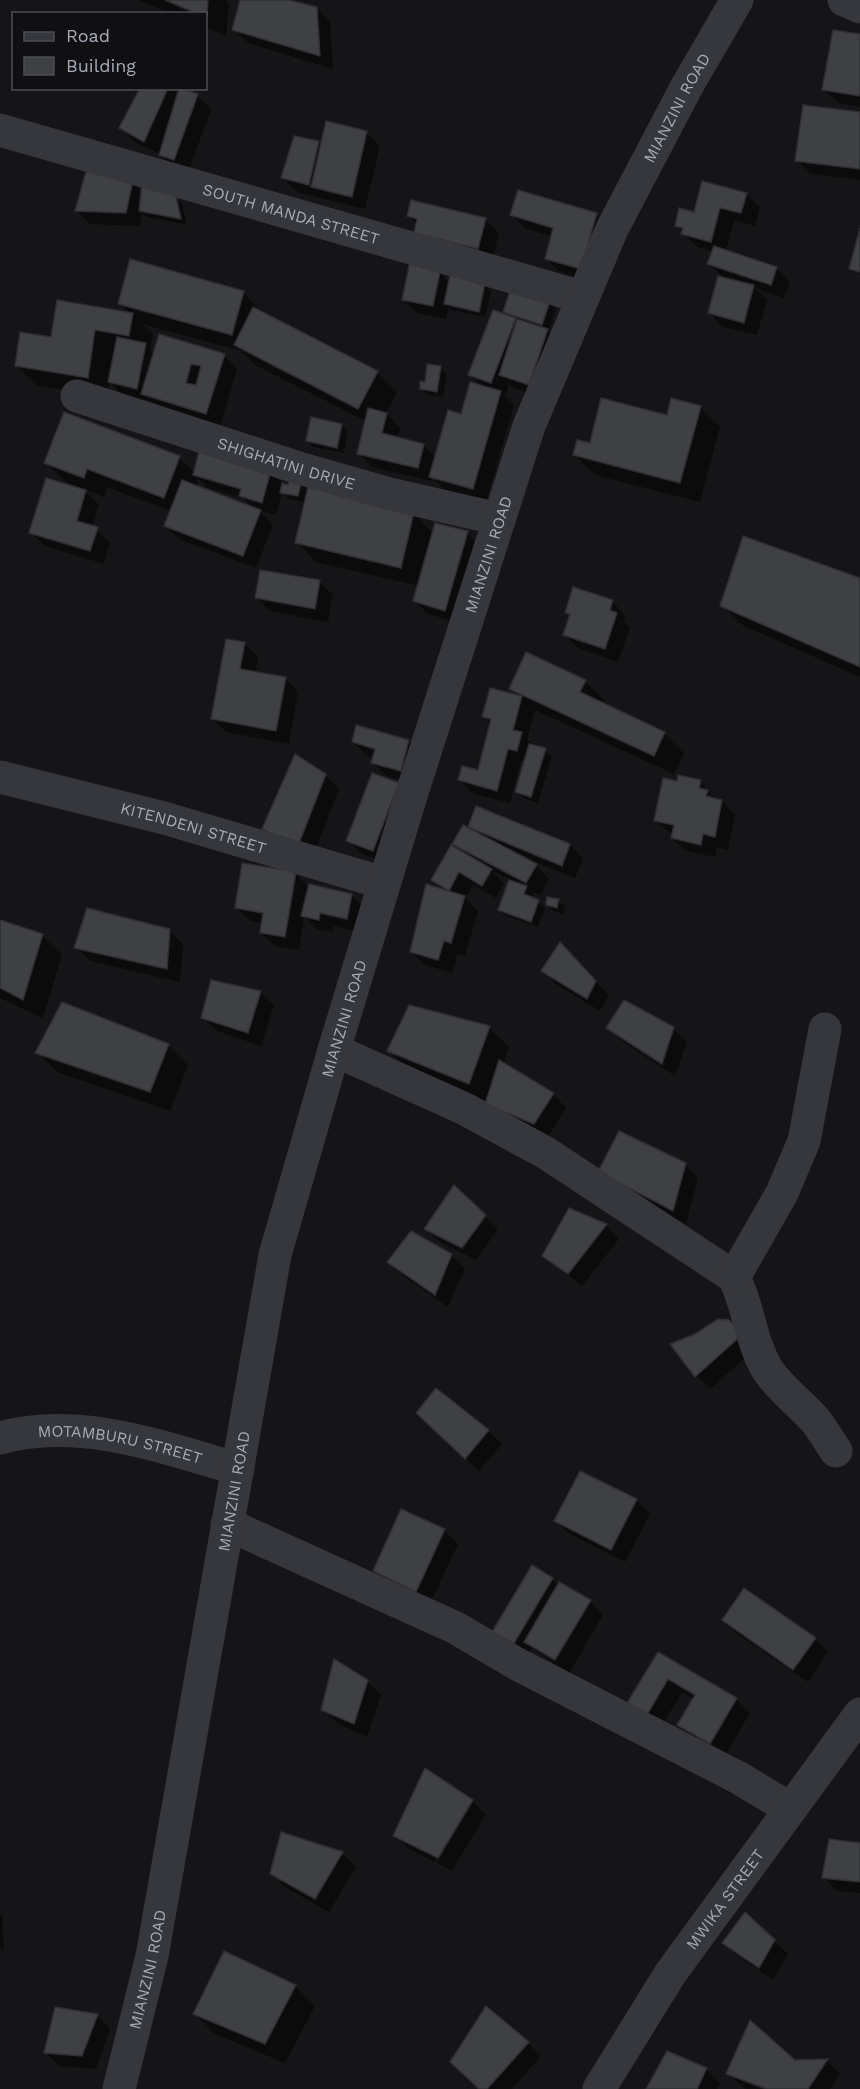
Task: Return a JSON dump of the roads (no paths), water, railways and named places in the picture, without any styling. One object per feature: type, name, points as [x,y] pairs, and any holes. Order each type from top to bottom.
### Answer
[{"type":"street","name":"MIANZINI ROAD","points":[[119,2089],[152,1956],[275,1255],[334,1050],[384,883],[529,426],[612,229],[687,86],[737,0]]},
{"type":"street","points":[[844,0],[860,7]]},
{"type":"street","name":"SOUTH MANDA STREET","points":[[0,130],[582,297]]},
{"type":"street","name":"SHIGHATINI DRIVE","points":[[77,396],[310,472],[390,494],[499,519]]},
{"type":"street","name":"KITENDENI STREET","points":[[0,777],[164,818],[384,883]]},
{"type":"street","points":[[734,1277],[782,1193],[804,1141],[825,1029]]},
{"type":"street","points":[[334,1050],[465,1109],[546,1153],[734,1277],[740,1289],[754,1343],[768,1370],[782,1389],[815,1421],[836,1451]]},
{"type":"street","name":"MOTAMBURU STREET","points":[[0,1438],[26,1430],[74,1430],[146,1443],[238,1469]]},
{"type":"street","points":[[227,1524],[456,1628],[517,1664],[739,1778],[789,1808]]},
{"type":"street","name":"MWIKA STREET","points":[[598,2089],[669,1974],[860,1714]]}]
